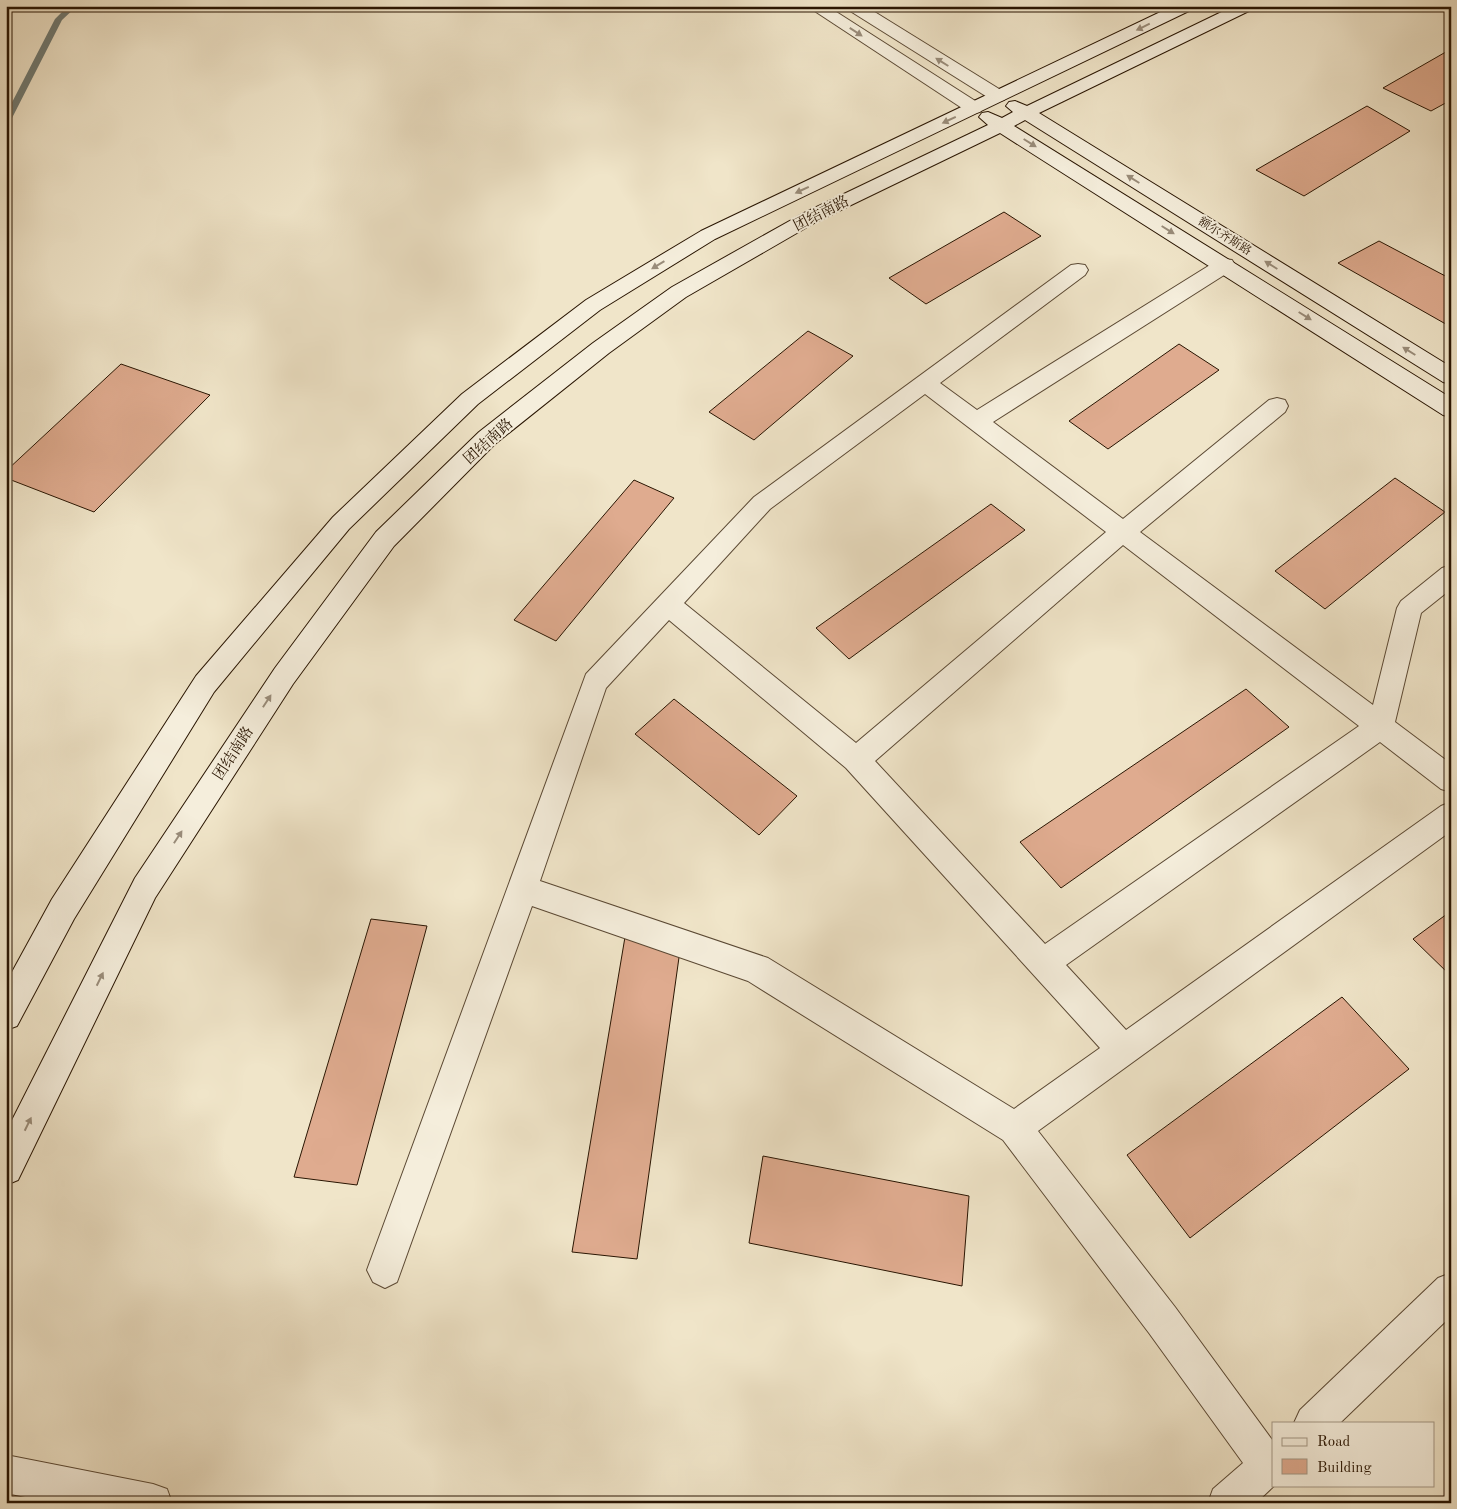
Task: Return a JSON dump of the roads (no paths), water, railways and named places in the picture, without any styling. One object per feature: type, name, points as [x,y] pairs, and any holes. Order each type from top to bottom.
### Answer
[{"type":"street","points":[[815,6],[1451,409]]},
{"type":"street","name":"额尔齐斯路","points":[[853,6],[1451,377]]},
{"type":"street","name":"团结南路","points":[[6,1015],[63,909],[205,684],[340,522],[470,399],[593,305],[708,235],[1187,6]]},
{"type":"street","name":"团结南路","points":[[6,1168],[145,888],[284,676],[385,539],[488,438],[601,348],[679,292],[809,218],[1247,6]]},
{"type":"street","points":[[977,421],[1225,265]]},
{"type":"street","points":[[385,1270],[523,889],[595,682],[762,504],[1078,270]]},
{"type":"street","points":[[926,383],[1451,780]]},
{"type":"street","points":[[856,760],[1123,532],[1277,406]]},
{"type":"street","points":[[1043,963],[1381,726],[1410,608],[1451,575]]},
{"type":"street","points":[[667,604],[856,760],[1123,1050]]},
{"type":"street","points":[[1015,1128],[1451,816]]},
{"type":"street","points":[[523,889],[757,969],[1015,1128],[1271,1463],[1227,1503]]},
{"type":"street","points":[[1314,1422],[1451,1291]]},
{"type":"street","points":[[6,1474],[153,1503]]},
{"type":"waterway","points":[[6,122],[59,19],[73,6]]}]
